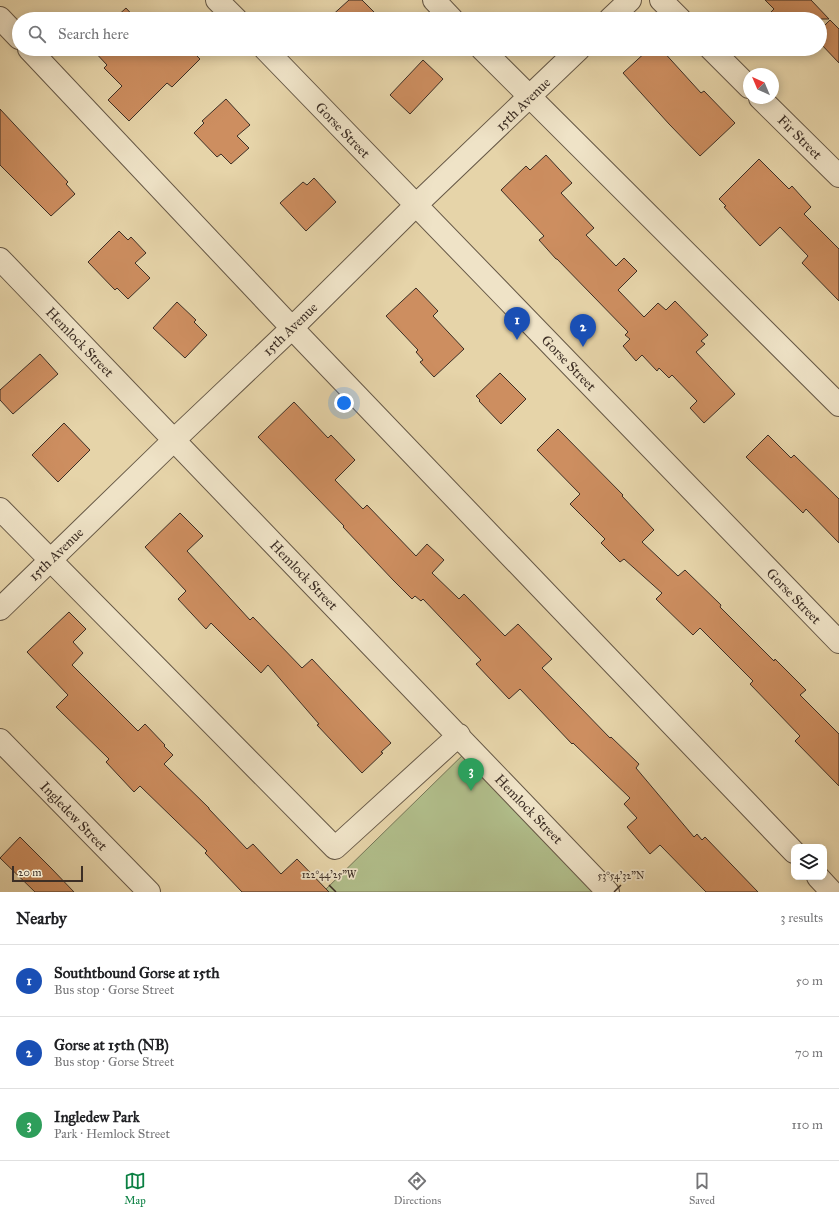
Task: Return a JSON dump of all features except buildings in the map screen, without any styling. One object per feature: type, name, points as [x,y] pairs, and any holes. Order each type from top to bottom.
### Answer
[{"type":"street","points":[[217,0],[229,12]]},
{"type":"street","points":[[434,0],[445,12]]},
{"type":"street","points":[[617,12],[630,0]]},
{"type":"street","points":[[661,0],[673,12]]},
{"type":"street","points":[[0,18],[12,31]]},
{"type":"street","points":[[36,56],[292,328],[791,849]]},
{"type":"street","name":"Gorse Street","points":[[272,56],[839,642]]},
{"type":"street","points":[[489,56],[529,98],[839,405]]},
{"type":"street","name":"15th Avenue","points":[[0,609],[292,328],[416,205],[572,56]]},
{"type":"street","points":[[718,56],[743,81]]},
{"type":"street","name":"Fir Street","points":[[766,104],[839,176]]},
{"type":"street","name":"Hemlock Street","points":[[0,259],[608,892]]},
{"type":"street","points":[[0,509],[335,848],[458,735]]},
{"type":"street","name":"Ingledew Street","points":[[0,740],[149,892]]},
{"type":"street","points":[[821,880],[832,892]]},
{"type":"green space","points":[[473,745],[610,892],[323,892]]},
{"type":"place","name":"Southtbound Gorse at 15th","points":[[517,340]]},
{"type":"place","name":"Gorse at 15th (NB)","points":[[583,347]]},
{"type":"place","name":"Ingledew Park","points":[[471,791]]}]
